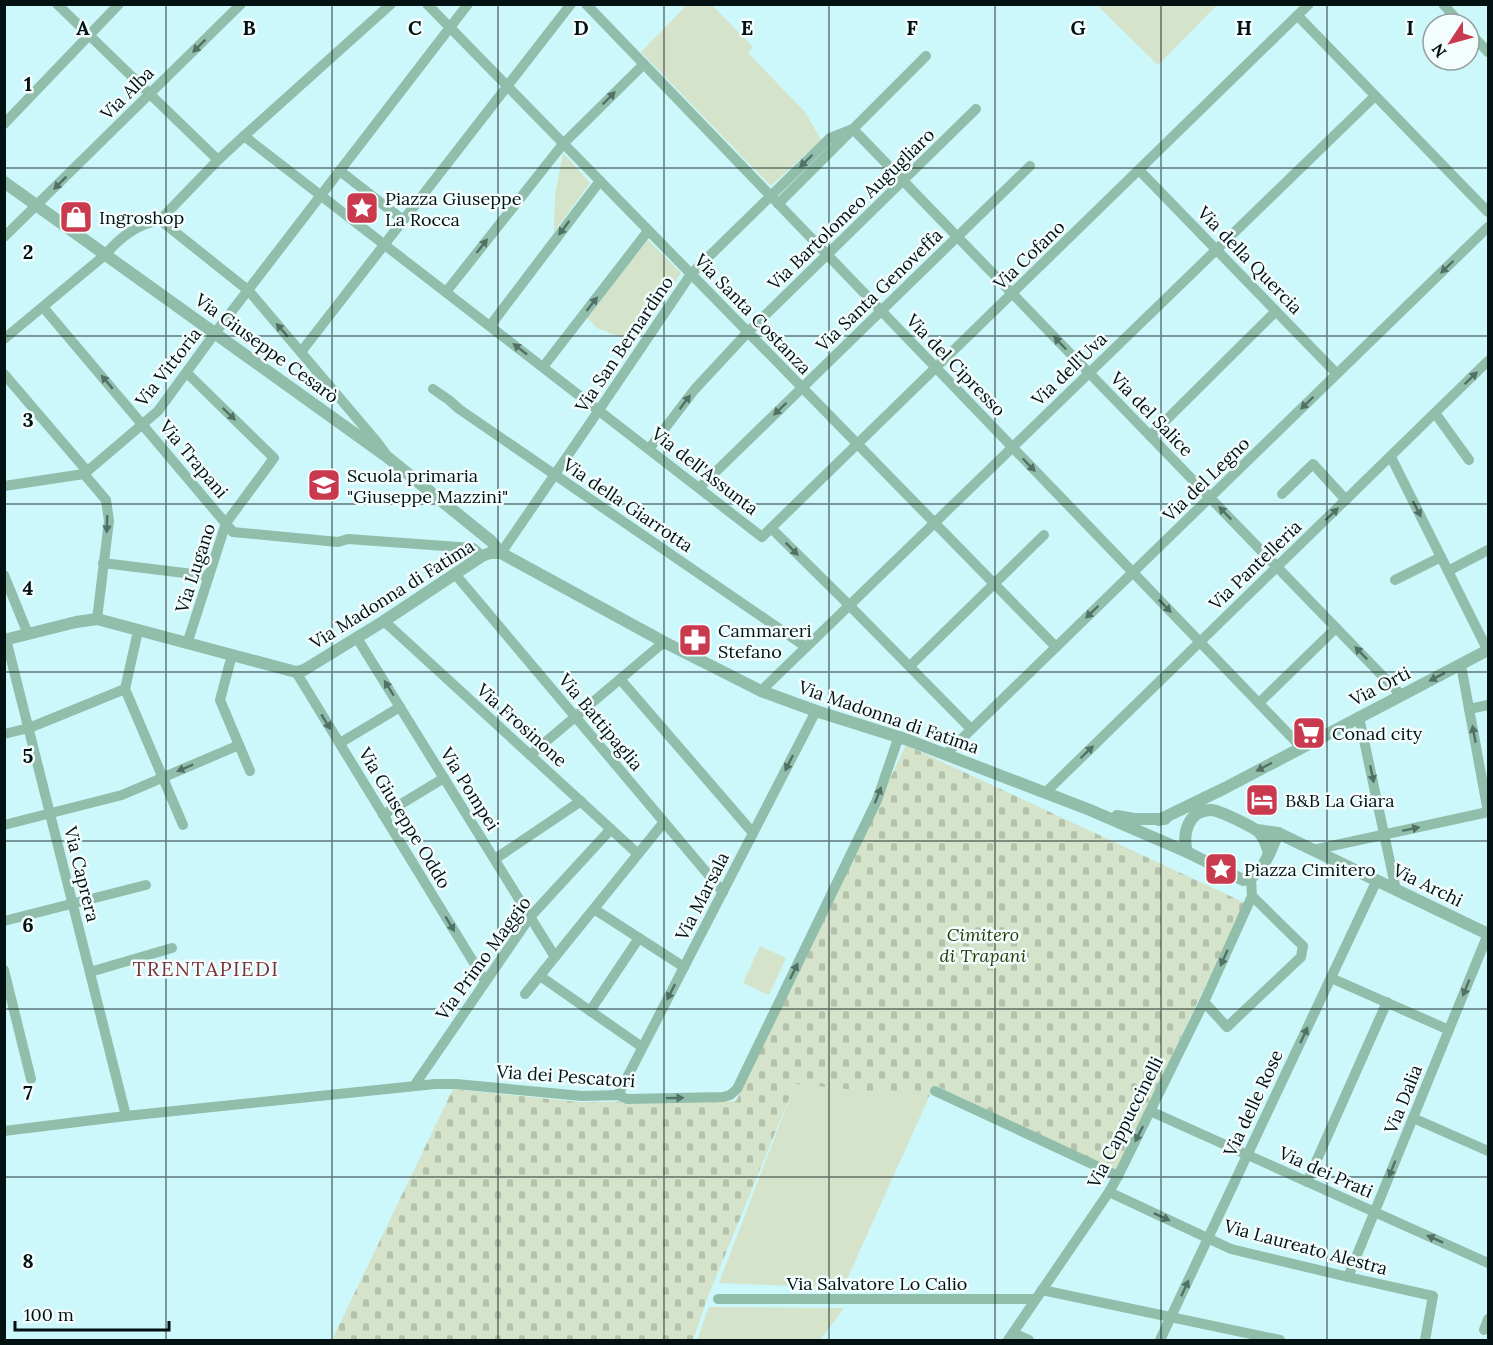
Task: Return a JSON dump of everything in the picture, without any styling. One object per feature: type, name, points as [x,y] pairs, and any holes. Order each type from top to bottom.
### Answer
[{"type":"street","points":[[57,4],[218,160]]},
{"type":"street","points":[[4,124],[119,4]]},
{"type":"street","points":[[4,339],[105,255],[117,241],[146,222],[160,220],[218,160],[390,4]]},
{"type":"street","name":"Via Santa Costanza","points":[[427,4],[1056,647]]},
{"type":"street","name":"Via Vittoria","points":[[86,472],[158,411],[318,196],[468,4]]},
{"type":"street","points":[[301,352],[386,249],[406,218],[571,4]]},
{"type":"street","name":"Via del Cipresso","points":[[586,4],[1302,747]]},
{"type":"street","name":"Via Cofano","points":[[771,528],[1309,4]]},
{"type":"street","name":"Via Alba","points":[[4,237],[150,94],[235,6]]},
{"type":"street","points":[[1298,16],[1488,212]]},
{"type":"street","name":"Via San Bernardino","points":[[501,553],[691,274],[774,200],[830,138],[853,129],[926,56]]},
{"type":"street","points":[[446,292],[563,144],[644,64]]},
{"type":"street","name":"Via dell'Uva","points":[[760,691],[1375,96]]},
{"type":"street","name":"Via Bartolomeo Augugliaro","points":[[649,449],[695,389],[748,332],[976,109]]},
{"type":"street","name":"Via del Salice","points":[[853,129],[1401,695]]},
{"type":"street","points":[[244,136],[318,196]]},
{"type":"street","name":"Via Santa Genoveffa","points":[[699,488],[1030,166]]},
{"type":"street","points":[[342,168],[406,218]]},
{"type":"street","name":"Via della Quercia","points":[[1139,170],[1337,374]]},
{"type":"street","points":[[490,326],[600,181]]},
{"type":"street","name":"Via Giuseppe Cesarò","points":[[4,182],[386,456],[491,541],[501,553]]},
{"type":"street","name":"Via dell'Assunta","points":[[318,196],[600,410],[762,537],[771,528],[971,729]]},
{"type":"street","points":[[160,220],[249,291],[377,442],[386,456]]},
{"type":"street","name":"Via del Legno","points":[[946,754],[1488,227]]},
{"type":"street","points":[[543,367],[648,231]]},
{"type":"street","name":"Via Trapani","points":[[43,307],[226,523]]},
{"type":"street","points":[[1150,436],[1276,311]]},
{"type":"street","name":"Via Pantelleria","points":[[1045,793],[1488,361]]},
{"type":"street","name":"Via Lugano","points":[[187,373],[274,458],[226,523],[188,644]]},
{"type":"street","points":[[4,374],[86,472],[106,500],[109,521],[97,619]]},
{"type":"street","name":"Via della Giarrotta","points":[[433,389],[806,647]]},
{"type":"street","points":[[1435,413],[1469,460]]},
{"type":"street","points":[[1391,457],[1488,650]]},
{"type":"street","points":[[1282,494],[1313,464],[1346,500]]},
{"type":"street","points":[[4,486],[86,472]]},
{"type":"street","points":[[226,523],[234,532],[338,542],[348,540],[473,548],[482,556]]},
{"type":"street","points":[[910,666],[1044,535]]},
{"type":"street","points":[[1448,571],[1488,550]]},
{"type":"street","name":"Via Madonna di Fatima","points":[[296,672],[357,638],[482,556],[501,553],[664,642],[760,691],[899,736],[1090,810]]},
{"type":"street","points":[[1395,580],[1441,557]]},
{"type":"street","points":[[103,563],[209,576]]},
{"type":"street","name":"Via Battipaglia","points":[[454,574],[723,892]]},
{"type":"street","points":[[4,575],[28,634]]},
{"type":"street","points":[[5,640],[97,619],[296,672]]},
{"type":"street","name":"Via Frosinone","points":[[384,621],[638,854]]},
{"type":"street","points":[[1259,703],[1336,628]]},
{"type":"street","points":[[138,630],[125,690],[183,825]]},
{"type":"street","name":"Via Pompei","points":[[357,638],[555,957]]},
{"type":"street","name":"Via Caprera","points":[[5,640],[126,1116]]},
{"type":"street","points":[[530,755],[664,642]]},
{"type":"street","name":"Via Orti","points":[[1225,788],[1488,650]]},
{"type":"street","points":[[232,655],[220,700],[250,771]]},
{"type":"street","points":[[1312,850],[1488,812],[1461,665]]},
{"type":"street","name":"Via Giuseppe Oddo","points":[[296,672],[485,981]]},
{"type":"street","points":[[620,679],[753,833]]},
{"type":"street","points":[[4,734],[29,728],[125,690]]},
{"type":"street","points":[[1469,709],[1488,705]]},
{"type":"street","points":[[340,743],[400,707]]},
{"type":"street","name":"Via Marsala","points":[[618,1095],[816,711]]},
{"type":"street","points":[[1359,717],[1396,890]]},
{"type":"street","name":"Via dei Pescatori","points":[[4,1131],[414,1086],[456,1084],[582,1096],[618,1095],[627,1099],[730,1095],[737,1089],[877,800],[899,736]]},
{"type":"street","points":[[4,825],[122,795],[239,745]]},
{"type":"street","points":[[383,815],[444,778]]},
{"type":"street","points":[[1187,852],[1184,842],[1185,832],[1190,822],[1225,788]]},
{"type":"street","points":[[1159,820],[1225,788]]},
{"type":"street","points":[[495,859],[581,801]]},
{"type":"street","points":[[1090,810],[1134,819],[1159,820],[1183,818],[1214,810],[1257,830],[1264,839],[1269,854]]},
{"type":"street","points":[[1090,810],[1187,852],[1243,880],[1251,879],[1282,835]]},
{"type":"street","points":[[525,994],[664,822]]},
{"type":"street","name":"Via Primo Maggio","points":[[414,1086],[530,917],[611,829]]},
{"type":"street","name":"Via Archi","points":[[1257,830],[1282,835],[1488,934]]},
{"type":"street","points":[[1204,1002],[1227,1027],[1301,957],[1303,946],[1252,900],[1251,879]]},
{"type":"street","name":"Via delle Rose","points":[[1160,1341],[1377,880]]},
{"type":"street","points":[[4,921],[146,885]]},
{"type":"street","name":"Via Cappuccinelli","points":[[1011,1337],[1118,1176],[1252,900]]},
{"type":"street","points":[[594,909],[684,967]]},
{"type":"street","name":"Via Dalia","points":[[1348,1277],[1488,934]]},
{"type":"street","points":[[590,1011],[639,938]]},
{"type":"street","points":[[90,972],[172,948]]},
{"type":"street","points":[[4,970],[7,990],[32,1079]]},
{"type":"street","points":[[540,976],[642,1047]]},
{"type":"street","points":[[1331,978],[1449,1030]]},
{"type":"street","points":[[1307,1182],[1387,1002]]},
{"type":"street","points":[[935,1091],[1118,1176]]},
{"type":"street","name":"Via dei Prati","points":[[1150,1111],[1488,1263]]},
{"type":"street","points":[[1413,1118],[1488,1151]]},
{"type":"street","name":"Via Laureato Alestra","points":[[1109,1192],[1231,1249],[1433,1296],[1425,1341]]},
{"type":"street","name":"Via Salvatore Lo Calio","points":[[718,1299],[1038,1295],[1171,1317],[1243,1337],[1280,1341]]},
{"type":"street","points":[[1484,1330],[1488,1319]]},
{"type":"street","points":[[1011,1337],[1029,1341]]},
{"type":"green space","points":[[687,5],[712,5],[753,47],[748,53],[805,112],[821,140],[771,186],[641,52]]},
{"type":"green space","points":[[1097,5],[1217,5],[1158,65]]},
{"type":"green space","points":[[563,153],[590,183],[554,232],[555,195]]},
{"type":"green space","points":[[648,240],[681,273],[634,342],[597,328],[587,318]]},
{"type":"green space","name":"Cimitero di Trapani","points":[[906,745],[1245,903],[1116,1172],[935,1085],[929,1097],[795,1084],[707,1299],[693,1340],[332,1340],[453,1089],[579,1102],[736,1101]]},
{"type":"green space","points":[[760,946],[786,958],[769,995],[743,983]]},
{"type":"green space","points":[[795,1084],[929,1097],[843,1288],[719,1283]]},
{"type":"green space","points":[[709,1307],[844,1308],[820,1340],[697,1340]]},
{"type":"place","name":"Piazza Giuseppe La Rocca","points":[[362,208]]},
{"type":"place","name":"Ingroshop","points":[[76,217]]},
{"type":"place","name":"Scuola primaria \"Giuseppe Mazzini\"","points":[[324,485]]},
{"type":"place","name":"Cammareri Stefano","points":[[695,640]]},
{"type":"place","name":"Conad city","points":[[1309,733]]},
{"type":"place","name":"B&B La Giara","points":[[1262,800]]},
{"type":"place","name":"Piazza Cimitero","points":[[1221,869]]},
{"type":"district","name":"TRENTAPIEDI","points":[[206,968]]}]
